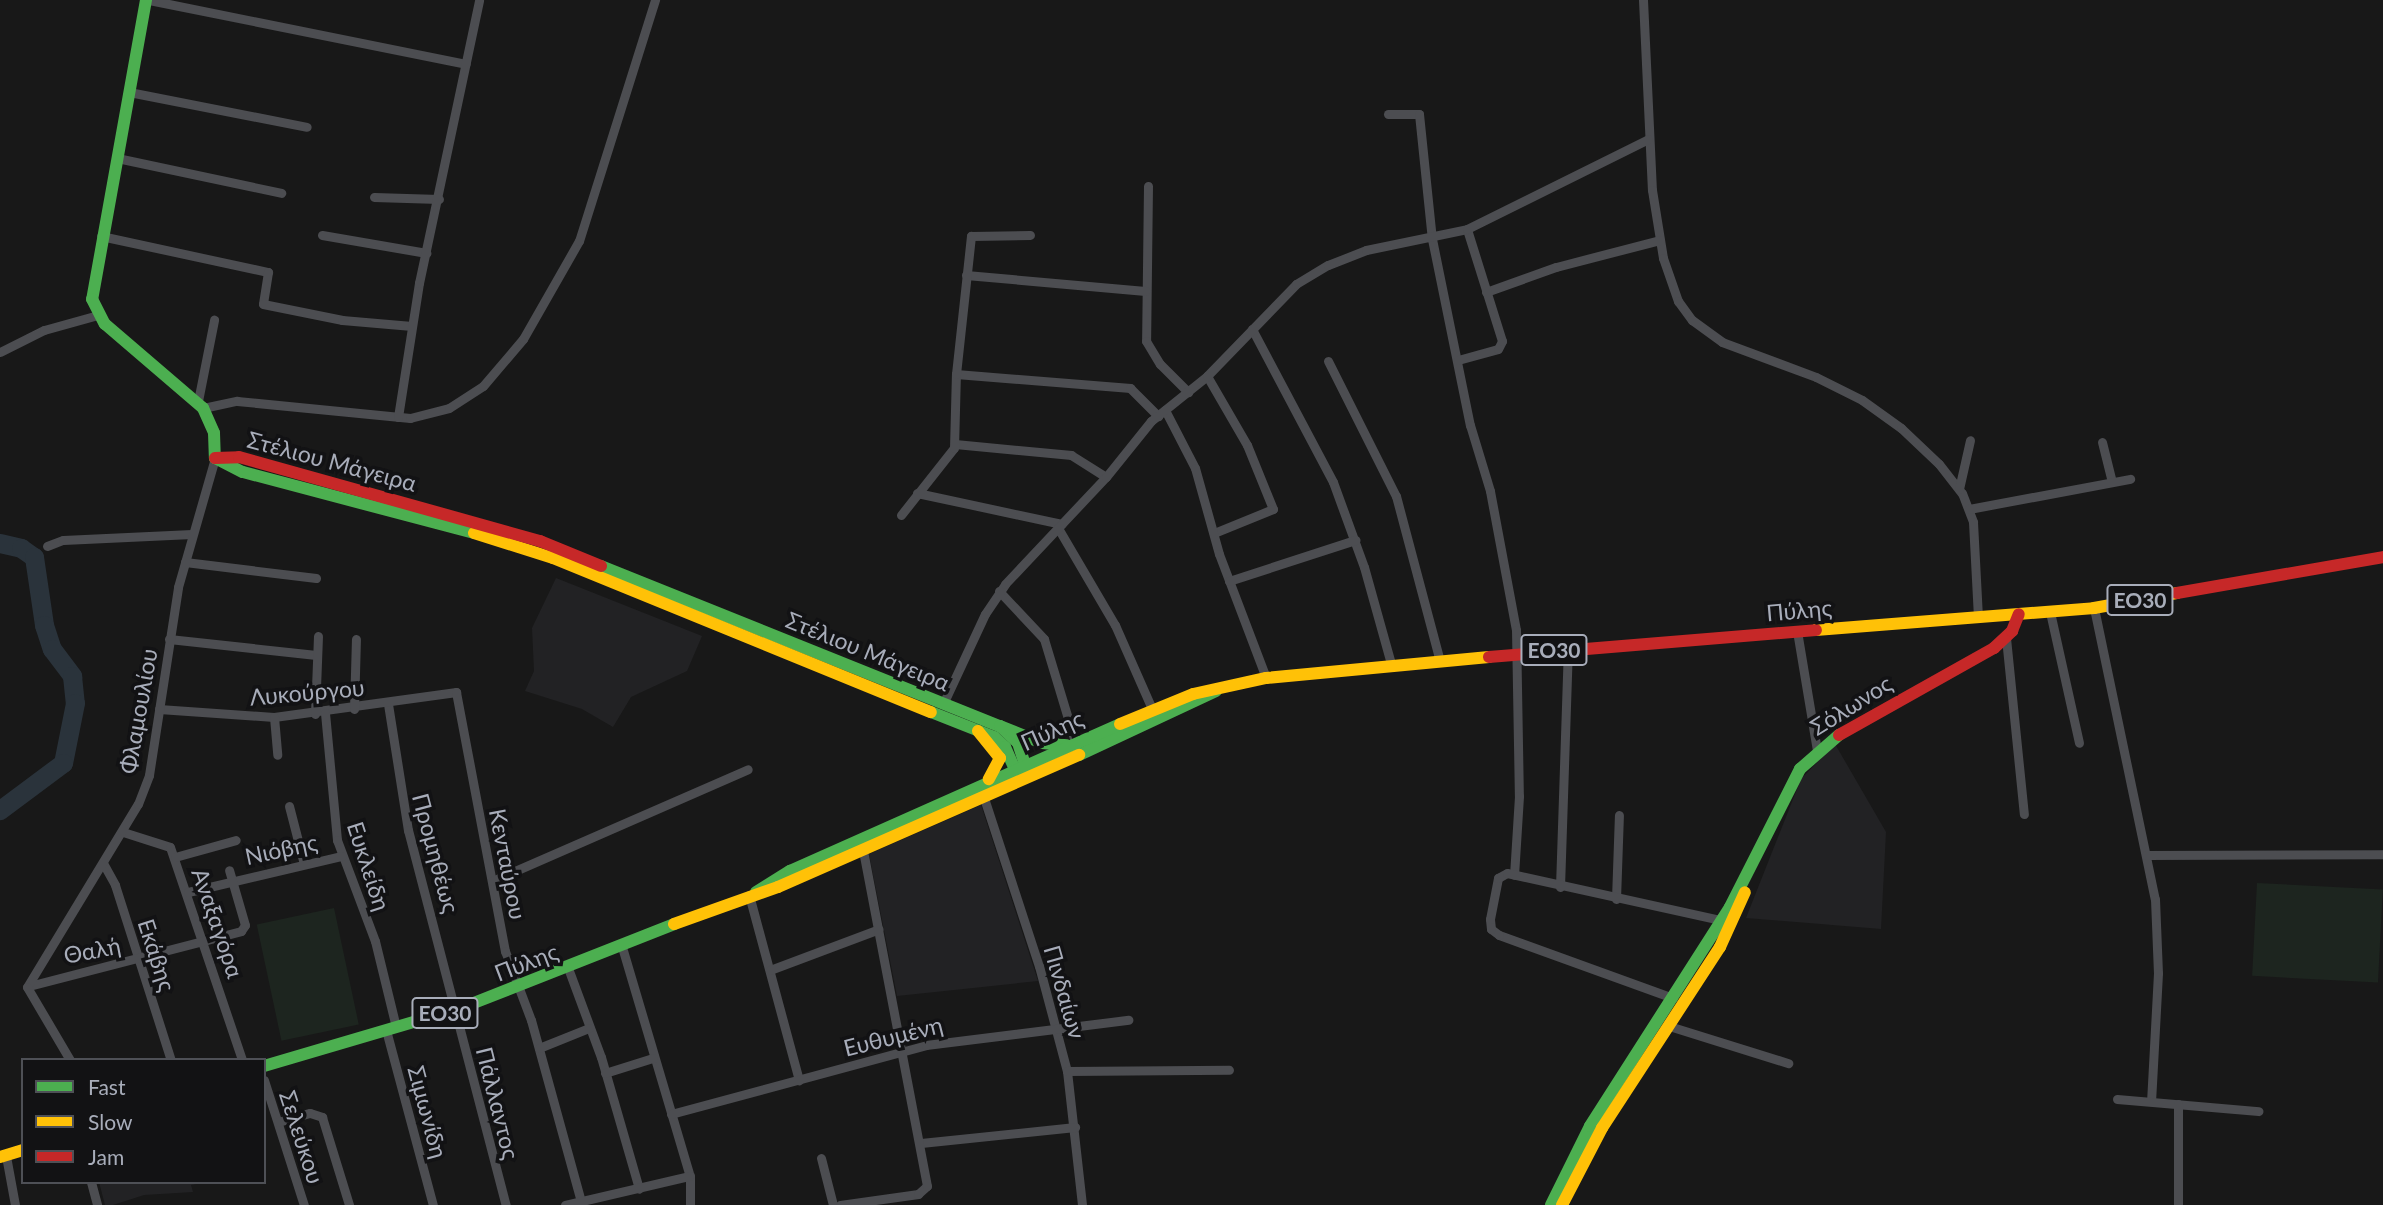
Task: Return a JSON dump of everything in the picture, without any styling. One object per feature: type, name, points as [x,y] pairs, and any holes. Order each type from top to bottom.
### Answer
[{"type":"main road","points":[[147,0],[91,293],[98,315],[200,404],[214,433],[215,458]]},
{"type":"main road","name":"Στέλιου Μάγειρα","points":[[215,458],[239,457],[530,538],[1042,743],[1072,743]]},
{"type":"main road","name":"Στέλιου Μάγειρα","points":[[215,458],[243,472],[547,556],[978,731],[1002,743],[1023,772]]},
{"type":"main road","name":"Πύλης","points":[[1023,772],[1072,743],[1193,694],[1266,678],[1568,649],[2094,608],[2383,557]]},
{"type":"main road","points":[[2006,638],[2019,614]]},
{"type":"main road","name":"Σόλωνος","points":[[1551,1205],[1590,1126],[1721,920],[1748,874],[1785,794],[1817,751],[1862,719],[2006,638]]},
{"type":"main road","name":"Πύλης","points":[[266,1065],[456,1010],[519,988],[753,893],[774,878],[862,845],[1023,772],[1198,703],[1217,690]]},
{"type":"main road","points":[[1000,726],[1018,743],[1023,772]]},
{"type":"main road","points":[[978,731],[1000,758],[999,769],[984,789]]},
{"type":"main road","name":"Σόλωνος","points":[[1562,1205],[1602,1128],[1720,947],[1745,897],[1748,874]]},
{"type":"main road","points":[[3,1156],[21,1151]]},
{"type":"street","points":[[147,0],[466,64]]},
{"type":"street","points":[[398,417],[426,253],[479,0]]},
{"type":"street","points":[[214,320],[200,404],[229,401],[398,417],[430,415],[467,398],[497,373],[537,318],[583,231],[655,0]]},
{"type":"street","points":[[1643,0],[1648,139],[1660,240],[1673,291],[1697,325],[1734,347],[1816,377],[1862,400],[1917,442],[1959,488],[1969,509],[1976,539],[1978,617]]},
{"type":"street","points":[[130,92],[307,127]]},
{"type":"street","points":[[1388,114],[1419,114],[1432,239],[1470,425],[1490,491],[1518,654],[1514,875]]},
{"type":"street","points":[[943,704],[999,591],[1106,477],[1161,413],[1207,376],[1296,284],[1328,265],[1374,248],[1432,239],[1467,229],[1648,139]]},
{"type":"street","points":[[117,158],[281,193]]},
{"type":"street","points":[[1148,186],[1145,291],[1148,350],[1188,392]]},
{"type":"street","points":[[374,197],[439,199]]},
{"type":"street","points":[[1458,360],[1501,346],[1467,229]]},
{"type":"street","points":[[322,235],[426,253]]},
{"type":"street","points":[[901,515],[955,444],[956,374],[971,236],[1030,235]]},
{"type":"street","points":[[101,236],[268,272],[264,304],[342,320],[412,326]]},
{"type":"street","points":[[1486,292],[1556,267],[1660,240]]},
{"type":"street","points":[[966,275],[1145,291]]},
{"type":"street","points":[[0,352],[44,330],[98,315]]},
{"type":"street","points":[[1252,329],[1323,461],[1355,540],[1391,664]]},
{"type":"street","points":[[1328,361],[1396,496],[1440,661]]},
{"type":"street","points":[[956,374],[1130,388],[1161,413],[1195,468],[1229,581],[1266,678]]},
{"type":"street","points":[[1207,376],[1247,445],[1273,509],[1214,533]]},
{"type":"street","points":[[1959,488],[1970,440]]},
{"type":"street","points":[[2102,442],[2112,482]]},
{"type":"street","points":[[955,444],[1071,455],[1106,477]]},
{"type":"street","name":"Φλαμουλίου","points":[[27,986],[123,832],[149,775],[169,639],[185,562],[215,458]]},
{"type":"street","points":[[1969,509],[2130,479]]},
{"type":"street","points":[[917,493],[1060,526],[1115,625],[1153,710]]},
{"type":"street","points":[[47,546],[63,540],[192,534]]},
{"type":"street","points":[[1229,581],[1355,540]]},
{"type":"street","points":[[185,562],[316,578]]},
{"type":"street","points":[[999,591],[1041,635],[1072,743]]},
{"type":"street","points":[[2094,608],[2146,855],[2158,926],[2151,1101]]},
{"type":"street","points":[[2050,612],[2079,743]]},
{"type":"street","points":[[1797,631],[1817,751]]},
{"type":"street","name":"Ευκλείδη","points":[[318,636],[316,654],[320,714],[331,805],[342,856],[375,941],[391,1028]]},
{"type":"street","points":[[2006,638],[2024,814]]},
{"type":"street","points":[[169,639],[316,654]]},
{"type":"street","points":[[354,709],[356,639]]},
{"type":"street","points":[[1560,887],[1568,649]]},
{"type":"street","name":"Λυκούργου","points":[[159,709],[274,717],[320,714],[456,692]]},
{"type":"street","name":"Κενταύρου","points":[[456,692],[505,951],[539,1048],[581,1204]]},
{"type":"street","name":"Προμηθέως","points":[[388,704],[406,819],[456,1010]]},
{"type":"street","points":[[274,717],[277,755]]},
{"type":"street","points":[[492,881],[748,769]]},
{"type":"street","name":"Πινδαίων","points":[[984,789],[1067,1071],[1082,1205]]},
{"type":"street","points":[[289,806],[304,864]]},
{"type":"street","points":[[1616,899],[1619,815]]},
{"type":"street","name":"Αναξαγόρα","points":[[123,832],[165,842],[175,857],[241,1058]]},
{"type":"street","points":[[175,857],[236,840]]},
{"type":"street","points":[[840,1205],[924,1192],[921,1143],[862,845]]},
{"type":"street","points":[[2146,855],[2383,854]]},
{"type":"street","name":"Νιόβης","points":[[188,891],[231,875],[342,856]]},
{"type":"street","name":"Εκάβης","points":[[103,863],[115,885],[171,1058]]},
{"type":"street","points":[[1545,883],[1562,871]]},
{"type":"street","name":"Θαλή","points":[[27,986],[138,960],[244,929],[231,875]]},
{"type":"street","points":[[1673,998],[1499,935],[1490,919],[1496,882],[1500,875],[1514,875],[1721,920]]},
{"type":"street","points":[[753,893],[799,1080]]},
{"type":"street","points":[[770,970],[879,929]]},
{"type":"street","points":[[622,947],[690,1176],[690,1205]]},
{"type":"street","points":[[568,968],[606,1073],[639,1189]]},
{"type":"street","points":[[27,986],[69,1058]]},
{"type":"street","name":"Πάλλαντος","points":[[456,1010],[483,1130],[506,1205]]},
{"type":"street","name":"Ευθυμένη","points":[[671,1114],[903,1050],[1128,1020]]},
{"type":"street","points":[[1669,1026],[1788,1063]]},
{"type":"street","name":"Σιμωνίδη","points":[[391,1028],[433,1205]]},
{"type":"street","points":[[539,1048],[589,1028]]},
{"type":"street","points":[[606,1073],[653,1058]]},
{"type":"street","points":[[1067,1071],[1229,1070]]},
{"type":"street","name":"Σελεύκου","points":[[266,1086],[304,1205]]},
{"type":"street","points":[[2117,1099],[2258,1111]]},
{"type":"street","points":[[2178,1104],[2178,1205]]},
{"type":"street","points":[[278,1122],[310,1113],[322,1117],[349,1205]]},
{"type":"street","points":[[921,1143],[1075,1126]]},
{"type":"street","points":[[3,1156],[15,1205]]},
{"type":"street","points":[[821,1158],[834,1205]]},
{"type":"street","points":[[565,1205],[581,1204],[690,1176]]},
{"type":"street","points":[[92,1184],[97,1205]]},
{"type":"shaded area","points":[[556,578],[702,636],[687,671],[631,697],[613,727],[582,709],[525,691],[534,671],[532,628]]},
{"type":"shaded area","points":[[1835,744],[1886,832],[1881,929],[1746,918],[1801,779]]},
{"type":"shaded area","points":[[981,805],[1038,981],[897,996],[869,854]]},
{"type":"shaded area","points":[[2257,883],[2383,890],[2378,982],[2252,976]]},
{"type":"shaded area","points":[[334,908],[359,1024],[281,1041],[257,924]]},
{"type":"shaded area","points":[[100,1184],[196,1184],[191,1185],[193,1192],[144,1195],[105,1205]]},
{"type":"waterway","points":[[0,543],[21,548],[34,557],[44,625],[52,649],[72,676],[75,703],[63,763],[0,810]]},
{"type":"traffic: fast","points":[[146,0],[92,299],[105,324],[203,408],[214,433],[215,458]]},
{"type":"traffic: fast","points":[[215,458],[243,472],[474,533]]},
{"type":"traffic: fast","points":[[601,566],[1000,726],[1018,743],[1028,773]]},
{"type":"traffic: fast","points":[[1079,755],[1216,691]]},
{"type":"traffic: fast","points":[[931,712],[994,737],[1005,747],[1018,776]]},
{"type":"traffic: fast","points":[[756,892],[790,871],[1120,724]]},
{"type":"traffic: fast","points":[[1000,726],[1042,743],[1067,745]]},
{"type":"traffic: fast","points":[[1551,1205],[1590,1126],[1730,907],[1800,769],[1839,735]]},
{"type":"traffic: fast","points":[[266,1065],[461,1008],[674,924]]},
{"type":"traffic: slow","points":[[474,533],[553,558],[931,712]]},
{"type":"traffic: slow","points":[[1816,630],[2094,608],[2177,593]]},
{"type":"traffic: slow","points":[[1120,724],[1193,694],[1266,678],[1489,657]]},
{"type":"traffic: slow","points":[[978,731],[1000,758],[989,779]]},
{"type":"traffic: slow","points":[[674,924],[778,887],[1079,755]]},
{"type":"traffic: slow","points":[[1562,1205],[1602,1128],[1720,947],[1745,892]]},
{"type":"traffic: slow","points":[[0,1157],[21,1151]]},
{"type":"traffic: jam","points":[[215,458],[239,457],[540,541],[601,566]]},
{"type":"traffic: jam","points":[[2177,593],[2383,557]]},
{"type":"traffic: jam","points":[[1839,735],[1994,648],[2012,631],[2019,614]]},
{"type":"traffic: jam","points":[[1489,657],[1816,630]]}]
